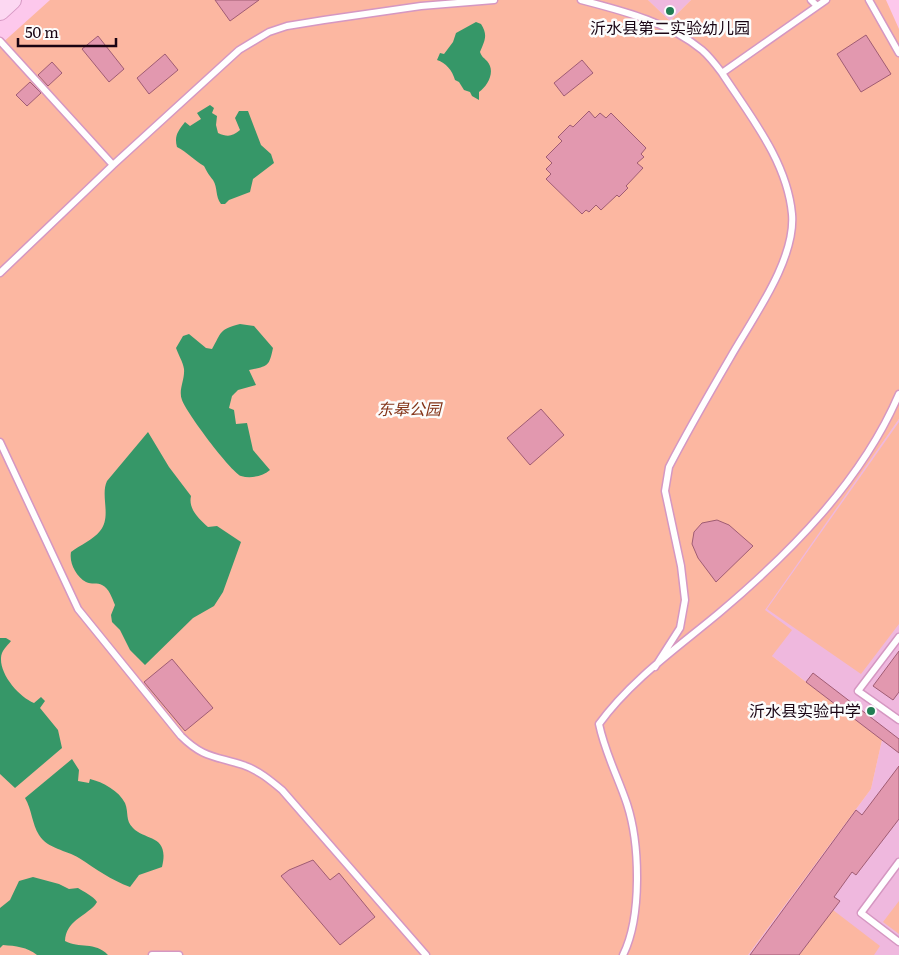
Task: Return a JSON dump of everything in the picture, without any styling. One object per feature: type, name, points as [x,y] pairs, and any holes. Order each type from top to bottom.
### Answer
[{"type":"main road","points":[[0,11],[12,0]]},
{"type":"lane","points":[[0,273],[113,165],[239,50],[269,32],[286,26],[353,15],[421,6],[494,0]]},
{"type":"lane","points":[[581,0],[644,18],[676,33],[703,50],[722,73],[769,145],[785,185],[792,215],[789,244],[772,286],[669,467],[665,491],[681,566],[686,600],[680,628],[655,667]]},
{"type":"lane","points":[[811,0],[817,6]]},
{"type":"lane","points":[[722,73],[826,0]]},
{"type":"lane","points":[[869,0],[899,53]]},
{"type":"lane","points":[[0,40],[113,165]]},
{"type":"lane","points":[[623,955],[634,916],[637,885],[633,827],[627,804],[603,744],[599,724],[612,707],[655,667],[733,601],[805,532],[867,454],[899,394]]},
{"type":"lane","points":[[0,442],[78,609],[181,736],[194,749],[209,756],[244,765],[262,773],[282,790],[426,955]]},
{"type":"lane","points":[[899,637],[858,691],[899,720]]},
{"type":"lane","points":[[899,862],[861,913],[899,942]]},
{"type":"lane","points":[[152,955],[179,955]]},
{"type":"shaded area","name":"沂水县第二实验幼儿园","points":[[648,0],[691,0],[670,21]]},
{"type":"shaded area","points":[[476,22],[481,24],[485,35],[480,52],[491,69],[488,82],[479,92],[479,100],[472,96],[470,92],[464,90],[459,82],[455,80],[448,67],[437,60],[440,53],[444,54],[453,42],[456,33]]},
{"type":"shaded area","points":[[210,105],[214,108],[212,113],[217,116],[216,125],[218,133],[227,136],[240,130],[235,118],[239,111],[248,111],[261,145],[271,154],[274,163],[253,179],[250,192],[229,200],[225,204],[221,204],[219,201],[215,183],[204,166],[177,147],[176,143],[177,134],[185,122],[190,126],[201,119],[197,113]]},
{"type":"shaded area","points":[[240,324],[254,326],[273,348],[267,365],[249,370],[256,385],[238,390],[232,396],[229,408],[234,410],[236,424],[247,423],[253,450],[270,470],[253,477],[241,476],[235,472],[209,441],[185,407],[181,396],[184,369],[176,348],[183,336],[189,334],[206,348],[212,349],[219,335],[224,330]]},
{"type":"shaded area","name":"沂水县实验中学","points":[[899,419],[899,955],[748,955],[871,789],[882,740],[772,656],[764,610]]},
{"type":"shaded area","points":[[148,432],[169,467],[191,496],[191,505],[198,517],[208,527],[217,526],[241,542],[223,592],[214,606],[193,618],[145,665],[130,650],[120,630],[112,622],[111,615],[115,605],[108,591],[104,586],[88,583],[79,576],[71,560],[71,552],[100,531],[106,513],[105,487],[107,481]]},
{"type":"shaded area","points":[[0,638],[6,638],[11,641],[1,655],[2,665],[7,678],[17,691],[28,700],[34,703],[41,697],[45,701],[40,708],[58,730],[62,748],[15,788],[0,774]]},
{"type":"shaded area","points":[[72,759],[79,770],[78,781],[89,783],[90,779],[100,782],[115,791],[125,803],[128,819],[133,828],[160,844],[164,856],[162,867],[139,875],[130,887],[110,878],[74,855],[43,840],[33,822],[25,798]]},
{"type":"shaded area","points":[[33,877],[59,884],[69,889],[78,888],[97,902],[72,924],[66,934],[65,941],[76,945],[98,948],[108,955],[37,955],[17,946],[3,945],[0,948],[0,908],[10,900],[19,881]]},
{"type":"green space","name":"东皋公园","points":[[50,0],[648,0],[670,21],[691,0],[886,0],[899,29],[899,419],[765,610],[792,630],[772,656],[882,740],[871,789],[748,955],[0,955],[0,45]]},
{"type":"green space","points":[[899,422],[899,624],[861,674],[767,609]]},
{"type":"green space","points":[[899,901],[899,934],[883,922]]},
{"type":"green space","points":[[833,910],[880,946],[874,955],[799,955]]},
{"type":"building","points":[[215,0],[259,0],[230,21]]},
{"type":"building","points":[[866,35],[891,74],[861,92],[837,54]]},
{"type":"building","points":[[98,36],[124,69],[109,82],[82,49]]},
{"type":"building","points":[[165,54],[178,70],[149,94],[137,78]]},
{"type":"building","points":[[582,60],[593,73],[564,96],[554,83]]},
{"type":"building","points":[[52,62],[62,73],[48,86],[38,75]]},
{"type":"building","points":[[30,82],[41,93],[27,106],[16,95]]},
{"type":"building","points":[[589,111],[595,118],[600,113],[606,118],[611,113],[646,148],[641,154],[644,157],[637,163],[643,168],[626,186],[628,188],[619,197],[617,195],[601,210],[596,205],[589,212],[586,210],[582,214],[546,179],[551,174],[546,169],[552,163],[546,157],[562,141],[558,137],[570,125],[573,127]]},
{"type":"building","points":[[541,409],[564,435],[530,465],[507,438]]},
{"type":"building","points":[[717,520],[729,525],[753,546],[716,582],[698,558],[692,544],[694,532],[702,523]]},
{"type":"building","points":[[899,651],[899,692],[893,700],[873,686]]},
{"type":"building","points":[[172,659],[213,708],[185,731],[144,682]]},
{"type":"building","points":[[813,673],[899,739],[899,753],[806,682]]},
{"type":"building","points":[[899,766],[899,819],[856,875],[852,872],[834,897],[840,901],[799,955],[750,955],[856,810],[862,815]]},
{"type":"building","points":[[313,860],[330,880],[339,873],[375,917],[340,945],[281,876],[289,870]]},
{"type":"place","name":"沂水县第二实验幼儿园","points":[[670,11]]},
{"type":"place","name":"沂水县实验中学","points":[[871,711]]}]
